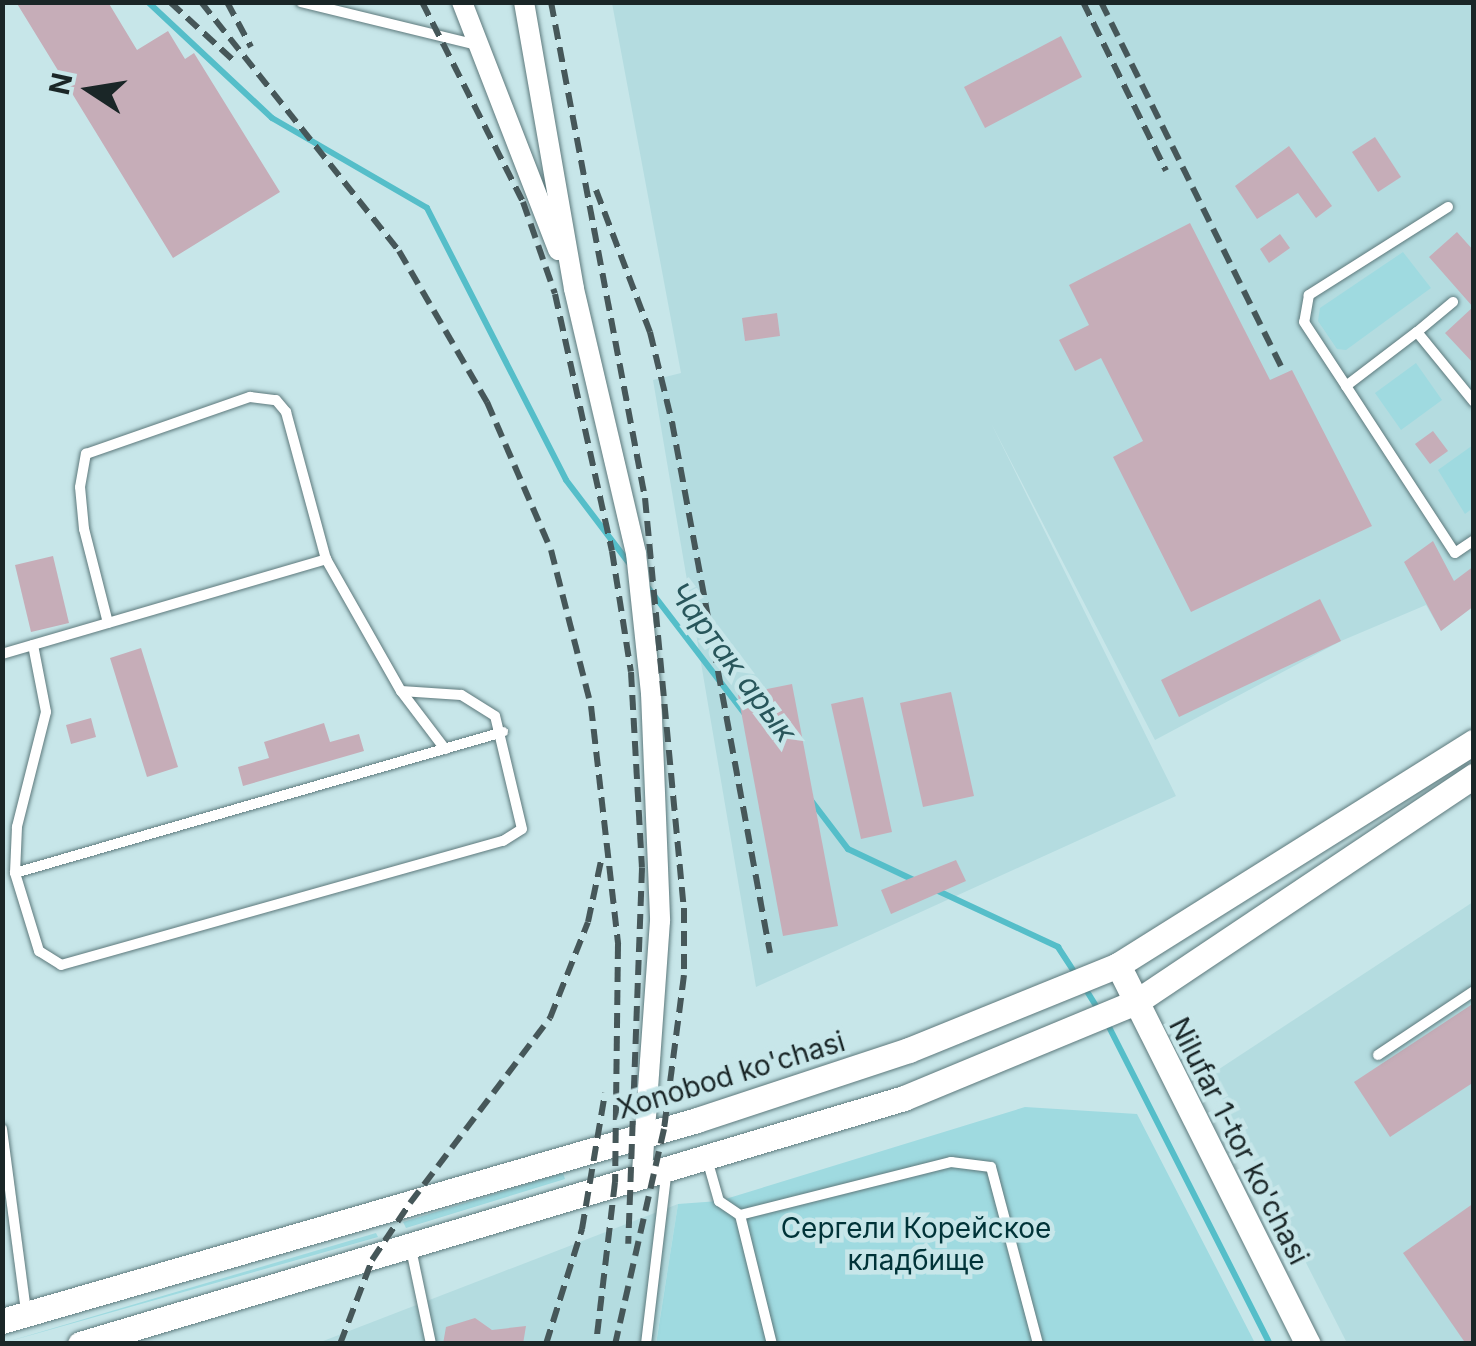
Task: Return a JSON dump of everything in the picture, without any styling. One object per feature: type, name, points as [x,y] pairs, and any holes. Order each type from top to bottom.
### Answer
[{"type":"street","points":[[462,2],[574,290]]},
{"type":"street","points":[[524,2],[574,290],[636,553],[654,731],[660,921],[646,1134],[654,1171]]},
{"type":"street","name":"Xonobod ko'chasi","points":[[14,1317],[646,1134],[909,1050],[1118,965],[1474,742]]},
{"type":"street","points":[[1427,771],[1442,796]]},
{"type":"street","points":[[80,1344],[904,1098],[1136,1002],[1474,776]]},
{"type":"street","name":"Nilufar 1-tor ko'chasi","points":[[1118,965],[1308,1344]]},
{"type":"lane","points":[[302,2],[477,45]]},
{"type":"lane","points":[[1448,207],[1309,295],[1304,322],[1455,554],[1474,540]]},
{"type":"lane","points":[[1346,386],[1453,302]]},
{"type":"lane","points":[[1417,332],[1474,402]]},
{"type":"lane","points":[[108,623],[84,529],[80,487],[86,454],[250,397],[276,400],[286,412],[326,560],[401,692],[445,748]]},
{"type":"lane","points":[[2,654],[326,560]]},
{"type":"lane","points":[[33,645],[46,712],[17,827],[16,872],[38,950],[51,964],[71,965],[503,841],[522,829],[524,818],[495,716],[461,696],[401,692]]},
{"type":"lane","points":[[16,872],[502,732]]},
{"type":"lane","points":[[1378,1056],[1474,991]]},
{"type":"lane","points":[[2,1129],[14,1317]]},
{"type":"lane","points":[[706,1158],[719,1201],[740,1214],[772,1344]]},
{"type":"lane","points":[[740,1214],[951,1162],[991,1167],[1038,1344]]},
{"type":"lane","points":[[646,1344],[654,1171]]},
{"type":"lane","points":[[410,1248],[431,1344]]},
{"type":"shaded area","points":[[612,3],[1473,3],[1473,606],[1441,631],[1426,605],[1341,641],[1155,740],[991,423],[1176,796],[756,987],[653,380],[681,373]]},
{"type":"shaded area","points":[[1473,902],[1473,1343],[1347,1343],[1210,1075]]},
{"type":"shaded area","points":[[678,1204],[656,1343],[318,1343]]},
{"type":"green space","points":[[1403,252],[1431,288],[1346,350],[1337,349],[1318,321],[1320,308]]},
{"type":"green space","points":[[1416,363],[1442,400],[1401,430],[1375,393]]},
{"type":"green space","points":[[1473,445],[1473,508],[1465,514],[1438,470]]},
{"type":"green space","name":"Сергели Корейское кладбище","points":[[1025,1107],[1137,1114],[1255,1343],[656,1344],[678,1204],[719,1201]]},
{"type":"green space","points":[[563,1173],[565,1179],[406,1228],[403,1222]]},
{"type":"green space","points":[[376,1233],[378,1237],[3,1343]]},
{"type":"building","points":[[16,2],[108,2],[137,50],[168,31],[185,59],[194,53],[280,192],[173,258]]},
{"type":"building","points":[[1061,36],[1082,77],[985,128],[964,87]]},
{"type":"building","points":[[1375,137],[1401,177],[1378,192],[1352,152]]},
{"type":"building","points":[[1289,146],[1332,206],[1316,218],[1298,193],[1257,219],[1235,186]]},
{"type":"building","points":[[1190,223],[1270,380],[1292,370],[1372,526],[1191,612],[1113,457],[1143,441],[1101,358],[1075,371],[1059,340],[1089,325],[1069,285]]},
{"type":"building","points":[[1457,232],[1474,251],[1474,364],[1445,333],[1473,307],[1429,257]]},
{"type":"building","points":[[1280,234],[1290,248],[1269,263],[1260,249]]},
{"type":"building","points":[[777,313],[780,336],[745,341],[742,318]]},
{"type":"building","points":[[1433,431],[1448,451],[1430,464],[1415,444]]},
{"type":"building","points":[[1433,541],[1454,581],[1474,566],[1474,606],[1441,631],[1404,562]]},
{"type":"building","points":[[53,556],[69,623],[31,632],[15,565]]},
{"type":"building","points":[[1320,599],[1341,641],[1179,717],[1161,680]]},
{"type":"building","points":[[141,648],[178,767],[147,777],[110,658]]},
{"type":"building","points":[[792,684],[838,926],[783,936],[738,695]]},
{"type":"building","points":[[951,692],[974,796],[923,807],[900,703]]},
{"type":"building","points":[[863,697],[892,832],[861,839],[831,704]]},
{"type":"building","points":[[91,718],[96,737],[71,744],[66,725]]},
{"type":"building","points":[[324,723],[330,742],[359,734],[364,751],[243,786],[238,767],[269,758],[264,742]]},
{"type":"building","points":[[956,860],[966,881],[891,914],[881,890]]},
{"type":"building","points":[[1474,1003],[1474,1082],[1390,1137],[1354,1082]]},
{"type":"building","points":[[1474,1203],[1474,1344],[1466,1344],[1403,1253]]},
{"type":"building","points":[[475,1318],[492,1330],[526,1326],[523,1344],[443,1344],[446,1327]]},
{"type":"waterway","name":"Чартак арык","points":[[148,2],[272,118],[427,208],[566,480],[629,563]]},
{"type":"waterway","name":"Чартак арык","points":[[646,585],[745,714]]},
{"type":"waterway","name":"Чартак арык","points":[[810,799],[848,849],[916,881]]},
{"type":"waterway","name":"Чартак арык","points":[[936,890],[1058,947],[1076,975]]},
{"type":"waterway","name":"Чартак арык","points":[[1083,985],[1098,1009]]},
{"type":"waterway","name":"Чартак арык","points":[[1107,1023],[1270,1344]]},
{"type":"railway","points":[[170,2],[233,60]]},
{"type":"railway","points":[[201,2],[399,251],[487,402],[551,550],[591,706],[618,944],[615,1182],[596,1344]]},
{"type":"railway","points":[[227,2],[251,47]]},
{"type":"railway","points":[[422,2],[523,202],[555,294],[612,551],[631,672],[642,868],[628,1244]]},
{"type":"railway","points":[[551,2],[645,498],[684,908],[684,975],[664,1129],[615,1344]]},
{"type":"railway","points":[[1083,2],[1166,171]]},
{"type":"railway","points":[[1101,2],[1284,373]]},
{"type":"railway","points":[[596,190],[650,332],[672,422],[770,953]]},
{"type":"railway","points":[[340,1344],[372,1260],[410,1203],[550,1018],[588,922],[602,856]]},
{"type":"railway","points":[[546,1344],[582,1229],[605,1093]]}]
